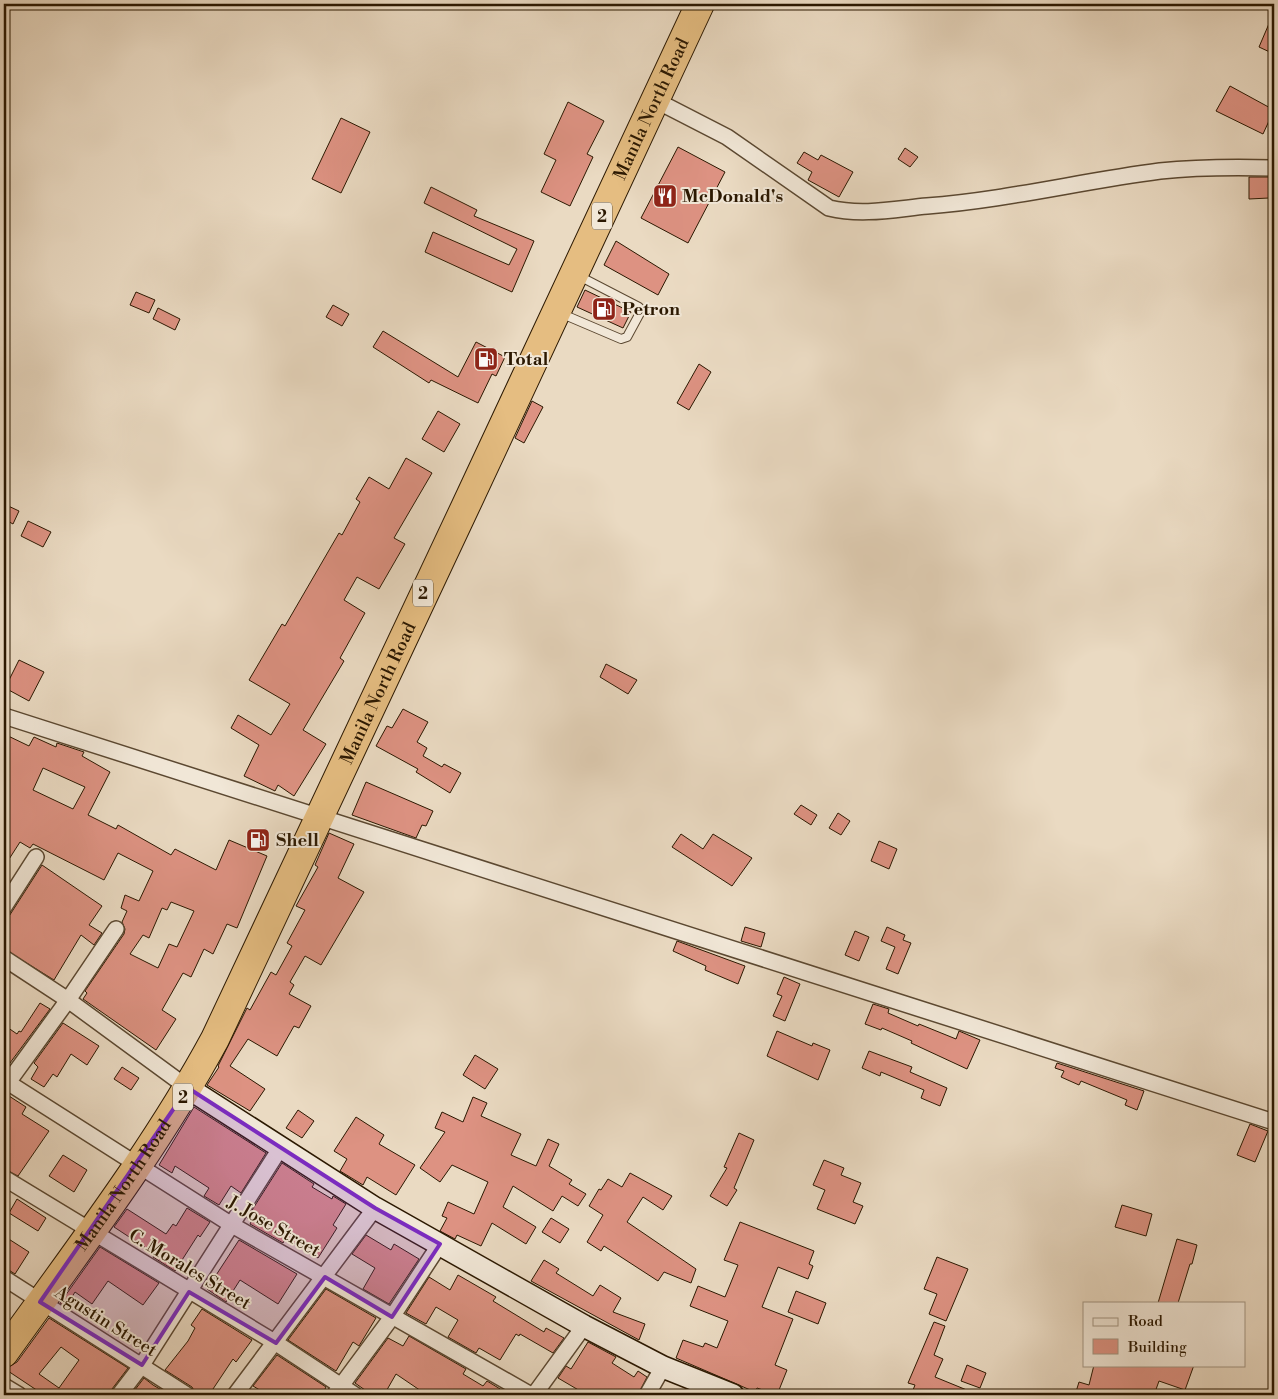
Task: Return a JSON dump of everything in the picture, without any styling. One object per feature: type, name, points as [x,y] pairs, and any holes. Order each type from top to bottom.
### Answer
[{"type":"highway","name":"Manila North Road","points":[[4,1353],[138,1164],[188,1088],[215,1039],[700,4]]},
{"type":"main road","points":[[188,1088],[375,1208],[584,1326],[663,1367],[734,1395]]},
{"type":"street","points":[[655,100],[727,137],[829,208],[845,212],[872,212],[971,203],[1161,171],[1206,167],[1274,168]]},
{"type":"street","points":[[4,716],[1274,1122]]},
{"type":"street","points":[[4,907],[36,857]]},
{"type":"street","points":[[5,1084],[68,1000],[116,929]]},
{"type":"street","points":[[4,958],[68,1000],[188,1088]]},
{"type":"street","name":"J. Jose Street","points":[[5,1084],[138,1164],[232,1224],[325,1276],[392,1317],[532,1395]]},
{"type":"street","points":[[118,1395],[142,1365],[281,1147]]},
{"type":"street","name":"C. Morales Street","points":[[4,1178],[189,1292],[276,1343],[337,1391],[355,1395]]},
{"type":"street","points":[[235,1395],[276,1343],[375,1208]]},
{"type":"street","points":[[337,1391],[392,1317],[440,1244]]},
{"type":"street","name":"Agustin Street","points":[[4,1278],[187,1395]]},
{"type":"street","points":[[532,1395],[584,1326]]},
{"type":"street","points":[[646,1395],[663,1367]]},
{"type":"street","points":[[4,1386],[19,1395]]},
{"type":"lane","points":[[557,312],[621,339],[627,337],[640,313],[639,308],[575,274]]},
{"type":"highlighted area","points":[[188,1088],[375,1208],[440,1244],[392,1317],[325,1277],[276,1343],[189,1292],[142,1365],[40,1302]]},
{"type":"building","points":[[1274,12],[1274,54],[1259,47]]},
{"type":"building","points":[[1230,86],[1274,110],[1263,134],[1216,111]]},
{"type":"building","points":[[568,102],[604,121],[587,154],[593,157],[570,206],[541,192],[556,160],[544,154]]},
{"type":"building","points":[[341,118],[370,132],[341,193],[312,179]]},
{"type":"building","points":[[678,147],[725,172],[688,243],[641,218]]},
{"type":"building","points":[[905,148],[918,157],[910,167],[898,159]]},
{"type":"building","points":[[804,152],[818,160],[821,155],[853,172],[839,197],[808,180],[812,172],[797,163]]},
{"type":"building","points":[[1249,177],[1269,177],[1269,198],[1249,199]]},
{"type":"building","points":[[431,187],[477,210],[474,216],[534,241],[512,292],[425,252],[433,232],[509,265],[517,249],[424,203]]},
{"type":"building","points":[[616,241],[669,274],[658,295],[604,265]]},
{"type":"building","name":"Petron","points":[[585,290],[631,312],[623,328],[577,307]]},
{"type":"building","points":[[136,292],[155,300],[149,313],[130,305]]},
{"type":"building","points":[[333,305],[349,314],[342,326],[326,317]]},
{"type":"building","points":[[158,308],[180,319],[175,330],[153,319]]},
{"type":"building","points":[[383,331],[458,377],[476,342],[505,357],[496,376],[492,374],[478,403],[431,380],[429,383],[373,347]]},
{"type":"building","points":[[699,364],[711,372],[689,410],[677,403]]},
{"type":"building","points":[[532,401],[543,407],[524,443],[515,438]]},
{"type":"building","points":[[438,411],[460,424],[444,452],[422,439]]},
{"type":"building","points":[[406,458],[432,473],[394,538],[405,544],[379,589],[357,577],[344,600],[365,613],[340,658],[344,661],[303,730],[326,744],[294,796],[278,785],[275,791],[244,776],[259,745],[231,728],[238,715],[271,735],[290,704],[249,680],[282,624],[285,626],[339,533],[342,535],[360,502],[356,499],[369,477],[389,489]]},
{"type":"building","points":[[4,504],[19,511],[13,524],[4,519]]},
{"type":"building","points":[[28,521],[51,532],[43,547],[21,536]]},
{"type":"building","points":[[19,660],[44,672],[29,701],[5,688]]},
{"type":"building","points":[[606,664],[637,680],[628,694],[600,677]]},
{"type":"building","points":[[403,709],[428,722],[417,742],[427,748],[423,756],[442,767],[444,764],[461,773],[450,793],[416,772],[418,769],[376,746],[387,726],[392,728]]},
{"type":"building","points":[[4,734],[29,746],[34,737],[56,747],[57,743],[84,752],[82,756],[110,772],[88,815],[116,829],[118,825],[171,855],[175,849],[216,870],[229,840],[267,856],[237,928],[227,924],[213,954],[204,949],[191,977],[183,973],[162,1010],[176,1019],[156,1050],[83,999],[87,993],[85,991],[124,934],[125,929],[122,922],[127,911],[121,908],[125,895],[139,901],[153,871],[118,853],[104,880],[33,844],[30,848],[20,842],[4,867]],"holes":[[[43,768],[85,787],[73,809],[33,790]],[[171,902],[194,911],[177,947],[169,944],[158,968],[130,954],[143,935],[149,938],[162,908],[167,910]]]},
{"type":"building","points":[[366,782],[433,811],[426,826],[422,825],[416,838],[352,815]]},
{"type":"building","points":[[801,805],[817,815],[811,825],[794,814]]},
{"type":"building","points":[[838,813],[850,821],[841,835],[829,828]]},
{"type":"building","points":[[329,833],[354,844],[338,878],[364,892],[321,965],[305,956],[290,982],[294,985],[289,994],[311,1006],[299,1028],[294,1026],[277,1056],[248,1039],[230,1066],[265,1089],[250,1111],[207,1085],[219,1067],[247,1008],[250,1010],[271,972],[276,975],[292,946],[287,943],[305,910],[296,906],[318,867],[315,865]]},
{"type":"building","points":[[681,834],[703,849],[713,834],[752,858],[732,886],[672,847]]},
{"type":"building","points":[[879,841],[897,849],[889,869],[871,861]]},
{"type":"building","points":[[42,865],[102,906],[89,925],[102,933],[94,945],[81,935],[54,980],[4,949],[4,924]]},
{"type":"building","points":[[745,927],[765,933],[761,947],[741,941]]},
{"type":"building","points":[[887,927],[905,935],[903,940],[911,943],[898,974],[886,969],[895,947],[881,941]]},
{"type":"building","points":[[855,931],[869,937],[859,961],[845,955]]},
{"type":"building","points":[[677,941],[745,966],[738,984],[705,970],[706,966],[673,951]]},
{"type":"building","points":[[784,977],[800,984],[785,1021],[773,1016],[782,996],[777,994]]},
{"type":"building","points":[[40,1003],[50,1009],[4,1071],[4,1025],[17,1034],[19,1031],[21,1032]]},
{"type":"building","points":[[873,1004],[889,1009],[888,1013],[918,1026],[919,1024],[956,1039],[959,1031],[980,1040],[967,1069],[911,1043],[912,1041],[882,1028],[881,1030],[865,1024]]},
{"type":"building","points":[[63,1023],[99,1046],[87,1065],[71,1054],[57,1077],[53,1074],[44,1087],[31,1079],[38,1067],[34,1063]]},
{"type":"building","points":[[777,1031],[812,1046],[813,1043],[830,1050],[818,1080],[767,1056]]},
{"type":"building","points":[[869,1051],[912,1067],[910,1072],[947,1088],[940,1106],[921,1098],[924,1090],[881,1072],[880,1076],[862,1068]]},
{"type":"building","points":[[475,1055],[498,1069],[485,1089],[463,1075]]},
{"type":"building","points":[[1057,1063],[1144,1091],[1137,1110],[1125,1105],[1127,1100],[1081,1081],[1079,1085],[1061,1077],[1064,1071],[1055,1068]]},
{"type":"building","points":[[122,1067],[139,1078],[131,1090],[114,1079]]},
{"type":"building","points":[[9,1096],[26,1107],[22,1114],[49,1131],[18,1176],[4,1169],[4,1097]]},
{"type":"building","points":[[473,1097],[487,1103],[481,1116],[521,1134],[511,1155],[536,1166],[548,1139],[559,1144],[549,1166],[572,1180],[569,1184],[586,1194],[578,1206],[562,1196],[553,1211],[513,1186],[503,1207],[536,1227],[526,1244],[492,1223],[481,1246],[457,1235],[455,1239],[440,1231],[447,1218],[442,1216],[448,1202],[474,1214],[488,1182],[452,1165],[440,1182],[420,1168],[445,1132],[435,1128],[442,1112],[463,1122]]},
{"type":"building","points":[[194,1107],[266,1153],[241,1193],[231,1186],[219,1205],[204,1196],[209,1188],[175,1166],[172,1173],[159,1165]]},
{"type":"building","points":[[298,1110],[314,1121],[302,1138],[286,1128]]},
{"type":"building","points":[[356,1117],[384,1135],[379,1144],[415,1165],[396,1195],[367,1177],[363,1185],[340,1171],[347,1159],[334,1151]]},
{"type":"building","points":[[1250,1124],[1268,1131],[1255,1162],[1237,1155]]},
{"type":"building","points":[[739,1133],[754,1140],[734,1188],[737,1190],[727,1206],[710,1196],[727,1168],[724,1167]]},
{"type":"building","points":[[63,1155],[87,1170],[74,1192],[49,1176]]},
{"type":"building","points":[[824,1160],[844,1168],[841,1175],[861,1183],[853,1202],[863,1206],[855,1224],[817,1209],[825,1190],[813,1185]]},
{"type":"building","points":[[282,1163],[314,1184],[312,1187],[332,1199],[333,1196],[346,1204],[333,1225],[337,1228],[318,1258],[286,1238],[283,1243],[250,1224],[252,1220],[247,1218]]},
{"type":"building","points":[[630,1173],[672,1196],[663,1210],[643,1197],[627,1222],[696,1269],[691,1283],[664,1272],[658,1281],[604,1246],[601,1251],[587,1242],[603,1215],[589,1206],[599,1189],[601,1190],[608,1179],[622,1187]]},
{"type":"building","points":[[17,1199],[46,1218],[38,1231],[9,1213]]},
{"type":"building","points":[[1122,1205],[1152,1214],[1146,1236],[1115,1227]]},
{"type":"building","points":[[187,1208],[210,1222],[200,1237],[198,1235],[175,1271],[153,1257],[155,1254],[114,1227],[127,1209],[166,1234],[173,1224],[176,1226]]},
{"type":"building","points":[[551,1218],[569,1229],[560,1243],[542,1232]]},
{"type":"building","points":[[740,1222],[814,1251],[809,1264],[813,1266],[808,1279],[778,1267],[762,1307],[793,1319],[775,1365],[787,1370],[777,1395],[757,1388],[755,1392],[676,1358],[683,1340],[703,1347],[705,1343],[717,1348],[728,1321],[690,1306],[698,1286],[725,1297],[738,1265],[724,1260]]},
{"type":"building","points":[[366,1235],[391,1250],[394,1244],[419,1259],[389,1304],[363,1289],[375,1268],[352,1254]]},
{"type":"building","points":[[4,1236],[29,1252],[15,1274],[4,1267]]},
{"type":"building","points":[[1177,1239],[1197,1245],[1178,1302],[1158,1302]]},
{"type":"building","points":[[239,1240],[297,1274],[278,1304],[240,1280],[226,1302],[207,1289]]},
{"type":"building","points":[[100,1247],[159,1283],[143,1305],[108,1281],[92,1304],[75,1292],[66,1307],[60,1303]]},
{"type":"building","points":[[937,1257],[968,1269],[946,1321],[929,1314],[937,1294],[924,1289]]},
{"type":"building","points":[[544,1260],[559,1269],[556,1273],[593,1296],[600,1285],[621,1298],[613,1312],[645,1324],[639,1340],[531,1281]]},
{"type":"building","points":[[458,1275],[496,1297],[493,1301],[544,1332],[546,1328],[564,1338],[553,1353],[520,1334],[519,1336],[516,1334],[500,1360],[479,1348],[476,1353],[448,1337],[458,1320],[436,1307],[426,1324],[406,1313],[429,1277],[450,1290]]},
{"type":"building","points":[[326,1289],[376,1318],[359,1346],[353,1342],[336,1371],[288,1340]]},
{"type":"building","points":[[796,1291],[826,1303],[818,1324],[788,1312]]},
{"type":"building","points":[[202,1309],[252,1340],[236,1362],[233,1359],[209,1395],[196,1395],[192,1387],[165,1370],[188,1341],[195,1328],[191,1325]]},
{"type":"building","points":[[49,1318],[128,1368],[112,1389],[110,1395],[44,1395],[5,1369],[17,1362]],"holes":[[[61,1347],[79,1360],[59,1388],[39,1374]]]},
{"type":"building","points":[[934,1322],[945,1326],[934,1355],[943,1359],[935,1377],[979,1395],[911,1395],[915,1385],[908,1383]]},
{"type":"building","points":[[409,1336],[466,1369],[463,1374],[483,1386],[487,1381],[510,1395],[427,1395],[396,1374],[384,1395],[372,1395],[355,1383],[388,1338],[403,1346]]},
{"type":"building","points":[[588,1342],[616,1357],[612,1363],[634,1377],[638,1371],[647,1377],[638,1395],[587,1395],[558,1378],[566,1366],[571,1369]]},
{"type":"building","points":[[277,1355],[326,1387],[322,1395],[268,1395],[253,1386]]},
{"type":"building","points":[[967,1365],[986,1373],[980,1388],[961,1381]]},
{"type":"building","points":[[1094,1366],[1194,1366],[1185,1390],[1159,1381],[1154,1395],[1075,1395],[1079,1382],[1089,1385]]},
{"type":"building","points":[[144,1378],[153,1385],[170,1395],[131,1395]]},
{"type":"place","name":"McDonald's","points":[[665,196]]},
{"type":"place","name":"Petron","points":[[604,309]]},
{"type":"place","name":"Total","points":[[486,359]]},
{"type":"place","name":"Shell","points":[[258,840]]}]
